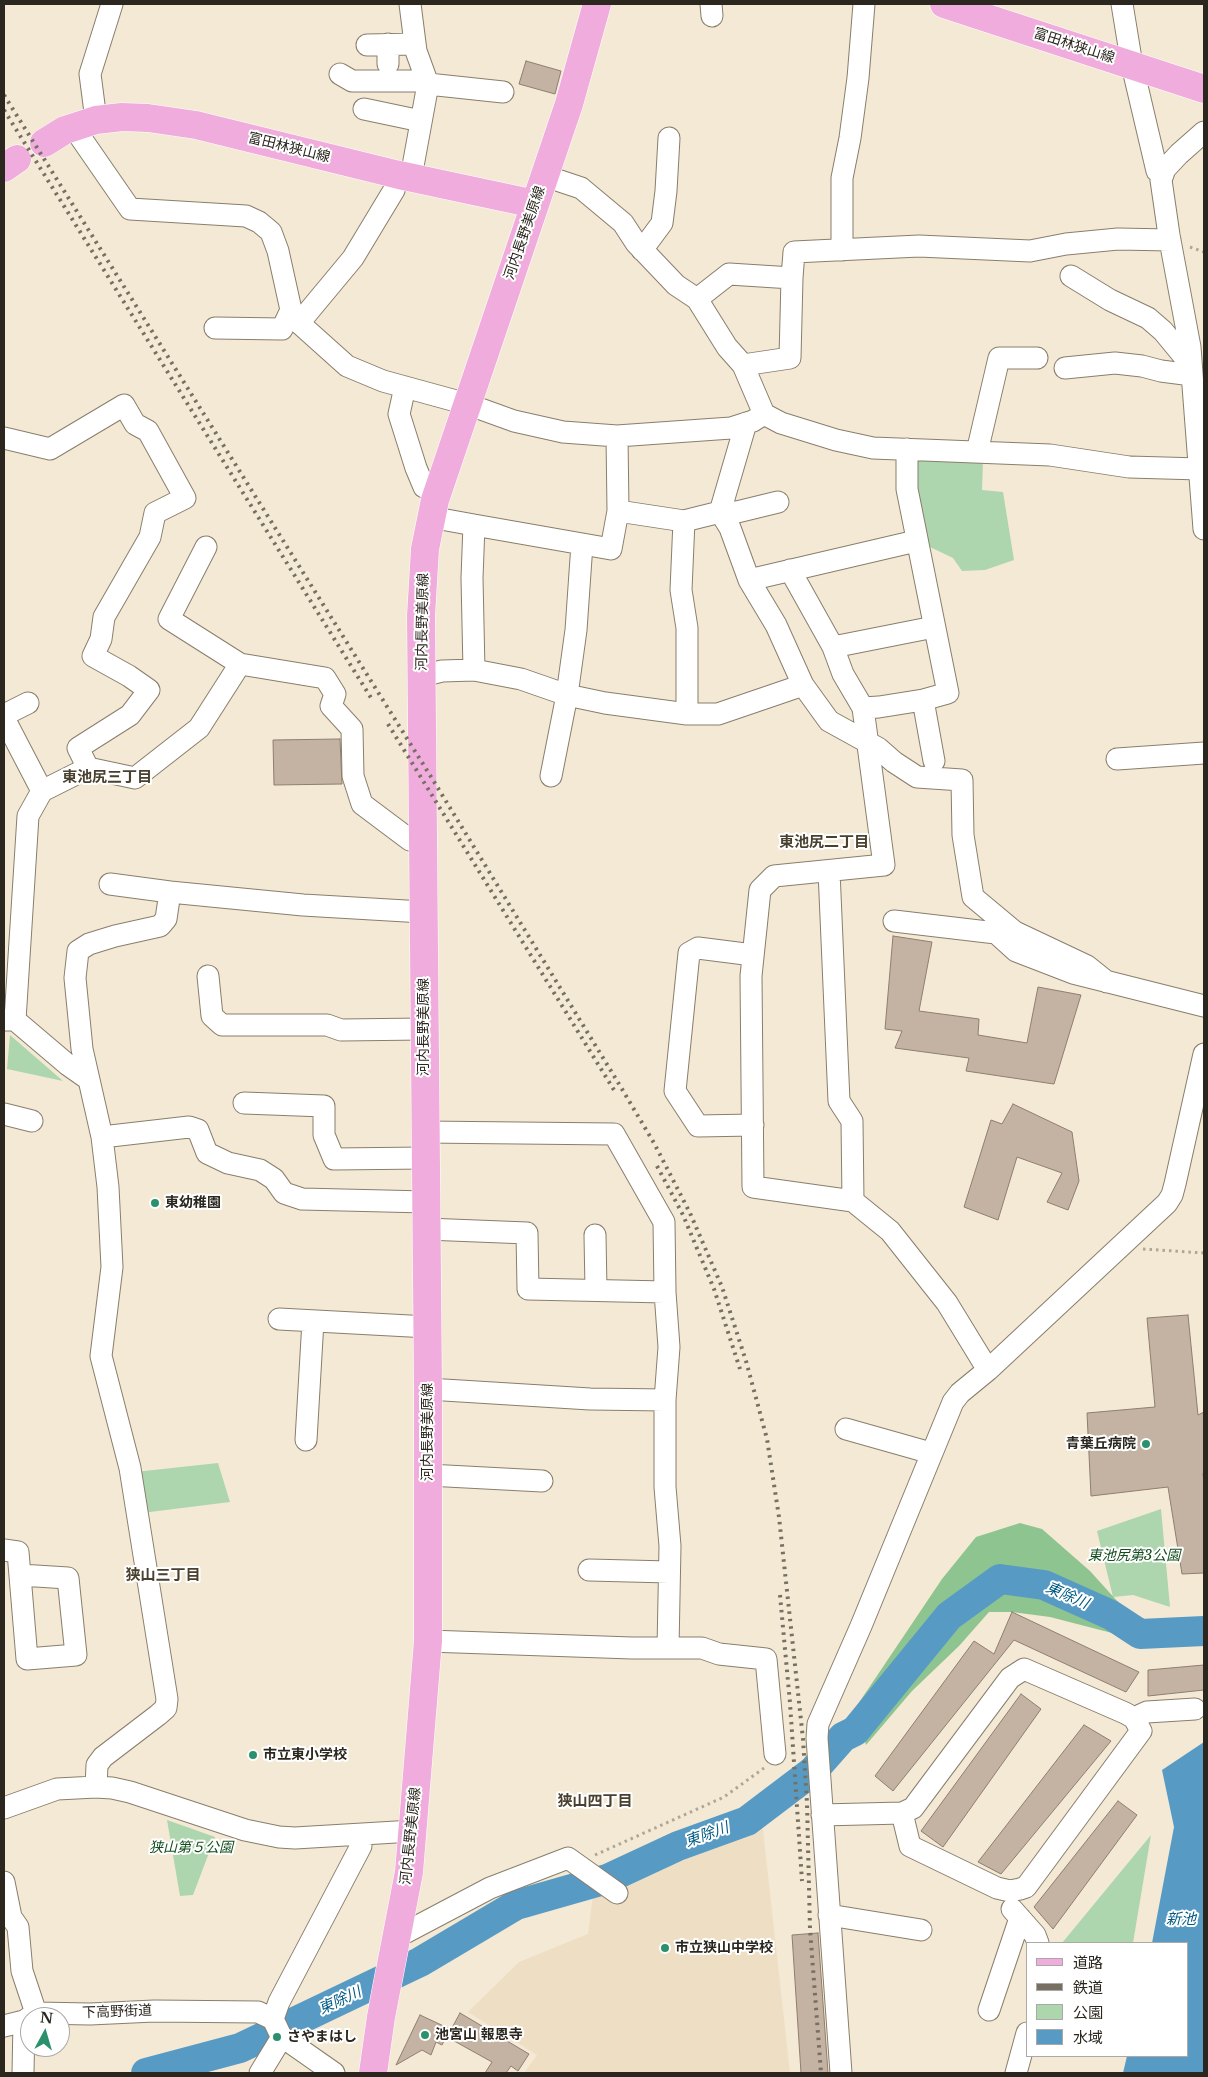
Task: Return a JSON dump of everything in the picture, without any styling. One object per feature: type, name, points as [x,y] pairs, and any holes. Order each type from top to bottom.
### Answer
[{"type":"main road","name":"河内長野美原線","points":[[373,2073],[385,1996],[409,1872],[428,1641],[428,1327],[421,616],[425,549],[434,505],[569,104],[597,4]]},
{"type":"main road","name":"富田林狭山線","points":[[944,4],[1204,89]]},
{"type":"main road","name":"富田林狭山線","points":[[44,143],[66,130],[85,124],[122,117],[148,118],[196,125],[405,176],[535,204]]},
{"type":"street","points":[[112,4],[90,74],[85,124],[130,208],[246,216],[259,222],[271,232],[278,251],[295,317],[347,366],[383,381],[467,404],[514,421],[562,432],[617,436],[731,428],[755,419],[781,423],[836,440],[873,448],[1050,455],[1129,467],[1200,469]]},
{"type":"street","points":[[215,328],[282,329],[353,258],[394,190],[405,176],[421,121],[428,83],[415,44],[410,4]]},
{"type":"street","points":[[842,250],[842,178],[850,138],[858,78],[864,4]]},
{"type":"street","points":[[1122,4],[1132,65],[1157,171],[1163,174]]},
{"type":"street","points":[[381,51],[415,44]]},
{"type":"street","points":[[340,74],[352,81],[428,83],[503,92]]},
{"type":"street","points":[[373,116],[421,121]]},
{"type":"street","points":[[1204,132],[1179,154],[1163,174],[1161,180],[1190,347],[1204,529]]},
{"type":"street","points":[[642,250],[662,223],[669,138]]},
{"type":"street","points":[[545,176],[582,188],[623,223],[642,250],[676,286],[697,299],[726,347],[743,365],[755,419],[720,512]]},
{"type":"street","points":[[743,365],[790,358],[794,252],[919,246],[1030,251],[1066,244],[1118,239],[1170,240]]},
{"type":"street","points":[[697,299],[729,274],[792,278]]},
{"type":"street","points":[[1071,276],[1110,300],[1148,318],[1163,331],[1192,370]]},
{"type":"street","points":[[977,452],[999,358],[1037,358]]},
{"type":"street","points":[[1065,368],[1114,363],[1142,366],[1160,371],[1192,370]]},
{"type":"street","points":[[405,387],[399,414],[424,487],[434,505],[474,525],[611,549],[618,511],[617,436]]},
{"type":"street","points":[[4,438],[50,449],[124,405],[135,424],[148,431],[185,498],[155,513],[150,537],[104,617],[102,639],[92,656],[130,676],[149,690],[130,715],[78,748],[88,768]]},
{"type":"street","points":[[863,708],[923,700],[948,693],[916,541],[907,488],[907,449]]},
{"type":"street","points":[[618,511],[684,521],[720,512],[737,512],[778,502]]},
{"type":"street","points":[[720,512],[730,528],[749,580],[776,625],[803,686],[829,721],[878,748],[894,762],[917,776],[962,780],[963,835],[973,896],[1015,932],[1087,966],[1107,982]]},
{"type":"street","points":[[684,521],[681,590],[687,628],[688,714]]},
{"type":"street","points":[[474,525],[472,578],[474,670]]},
{"type":"street","points":[[749,580],[916,541]]},
{"type":"street","points":[[552,776],[568,695],[576,630],[582,544]]},
{"type":"street","points":[[206,547],[169,619],[240,664],[325,678],[335,694],[331,706],[352,729],[353,776],[362,804],[410,840],[423,841]]},
{"type":"street","points":[[790,570],[833,647],[843,674],[863,708],[884,865],[774,876],[760,890],[751,976],[753,1187],[853,1200],[890,1231],[942,1296],[988,1370]]},
{"type":"street","points":[[833,647],[934,627]]},
{"type":"street","points":[[88,1079],[9,1020],[12,934],[28,816],[42,791],[88,768],[135,778],[199,728],[240,664]]},
{"type":"street","points":[[422,676],[442,671],[474,670],[521,679],[568,695],[605,703],[688,714],[718,714],[803,686]]},
{"type":"street","points":[[923,700],[934,761]]},
{"type":"street","points":[[28,703],[4,716],[42,791]]},
{"type":"street","points":[[1117,758],[1204,753]]},
{"type":"street","points":[[829,871],[839,1101],[852,1120],[853,1200]]},
{"type":"street","points":[[110,884],[303,906],[423,912]]},
{"type":"street","points":[[96,1787],[97,1765],[103,1757],[166,1708],[167,1699],[130,1468],[102,1356],[112,1268],[108,1188],[102,1137],[82,1048],[75,978],[76,962],[78,951],[89,944],[160,926],[166,919],[170,892]]},
{"type":"street","points":[[894,921],[996,933],[1016,951],[1073,973],[1204,1006]]},
{"type":"street","points":[[752,1125],[698,1126],[675,1091],[689,953],[698,948],[753,955]]},
{"type":"street","points":[[208,976],[212,1016],[222,1026],[327,1025],[341,1030],[424,1029]]},
{"type":"street","points":[[841,2073],[820,1793],[817,1747],[818,1724],[861,1626],[953,1402],[960,1392],[988,1370],[1159,1211],[1172,1195],[1204,1054]]},
{"type":"street","points":[[244,1103],[324,1106],[324,1135],[334,1159],[425,1145],[614,1134],[664,1222],[665,1292],[669,1347],[665,1400],[665,1487],[670,1546],[668,1648]]},
{"type":"street","points":[[4,1114],[32,1121]]},
{"type":"street","points":[[102,1137],[189,1127],[198,1130],[207,1153],[228,1162],[260,1170],[274,1179],[284,1193],[302,1199],[426,1216],[527,1233],[528,1289],[665,1292]]},
{"type":"street","points":[[595,1235],[596,1290]]},
{"type":"street","points":[[279,1319],[428,1327]]},
{"type":"street","points":[[306,1440],[312,1321]]},
{"type":"street","points":[[428,1389],[590,1399],[665,1400]]},
{"type":"street","points":[[846,1429],[931,1453]]},
{"type":"street","points":[[428,1475],[542,1481]]},
{"type":"street","points":[[4,1550],[18,1552],[20,1575]]},
{"type":"street","points":[[589,1570],[669,1572]]},
{"type":"street","points":[[428,1641],[632,1648],[702,1648],[719,1654],[766,1659],[773,1758]]},
{"type":"street","points":[[822,1815],[902,1813],[913,1808],[1010,1678],[1024,1669],[1134,1718],[1142,1731],[1026,1887],[1010,1891],[998,1888],[910,1846],[902,1813]]},
{"type":"street","points":[[1134,1718],[1146,1712],[1195,1709]]},
{"type":"street","points":[[4,1808],[57,1789],[96,1787],[130,1792],[244,1830],[279,1837],[295,1838],[412,1831]]},
{"type":"street","points":[[260,2073],[278,2029],[279,2002],[361,1846],[360,1835]]},
{"type":"street","points":[[395,1946],[490,1888],[568,1858],[614,1890]]},
{"type":"street","points":[[4,1882],[11,1917],[18,1927],[22,1971],[28,2007]]},
{"type":"street","points":[[998,1888],[1004,1901],[1035,1935],[1038,1942]]},
{"type":"street","points":[[829,1915],[921,1930]]},
{"type":"street","points":[[989,2010],[1020,1918]]},
{"type":"street","name":"下高野街道","points":[[70,2015],[154,2011],[258,2012],[334,2073]]},
{"type":"street","name":"下高野街道","points":[[4,2026],[20,2020]]},
{"type":"street","points":[[1016,2073],[1026,2037]]},
{"type":"street","points":[[23,2073],[25,2057]]},
{"type":"path","points":[[1125,1243],[1130,1248],[1204,1253]]},
{"type":"path","points":[[575,1862],[724,1797],[773,1758]]},
{"type":"shaded area","name":"市立狭山中学校","points":[[762,1821],[790,2073],[524,2073],[537,2055],[468,2012],[519,1962],[588,1934],[593,1895],[608,1893]]},
{"type":"green space","points":[[913,455],[983,460],[982,490],[1003,492],[1014,560],[985,570],[962,571],[953,558],[930,547],[913,480]]},
{"type":"green space","points":[[10,1035],[63,1081],[7,1069]]},
{"type":"green space","points":[[218,1463],[230,1502],[142,1513],[135,1472]]},
{"type":"green space","name":"東池尻第3公園","points":[[1161,1509],[1170,1607],[1133,1595],[1113,1597],[1097,1531]]},
{"type":"green space","points":[[1020,1523],[1042,1529],[1090,1571],[1128,1613],[1112,1633],[1050,1617],[1012,1612],[989,1612],[959,1646],[912,1691],[866,1745],[856,1707],[942,1579],[976,1537]]},
{"type":"green space","name":"狭山第５公園","points":[[167,1820],[215,1837],[193,1895],[180,1896]]},
{"type":"green space","points":[[1151,1835],[1133,1942],[1063,1942]]},
{"type":"water","name":"新池","points":[[1204,1742],[1204,2073],[1123,2073],[1127,2057],[1188,2057],[1188,1942],[1152,1942],[1174,1827],[1162,1770]]},
{"type":"building","points":[[526,61],[561,71],[555,94],[519,84]]},
{"type":"building","points":[[340,739],[342,784],[274,785],[273,740]]},
{"type":"building","points":[[893,936],[932,942],[919,1011],[979,1019],[978,1035],[1027,1043],[1038,987],[1081,995],[1054,1084],[966,1071],[969,1058],[895,1048],[902,1031],[885,1029]]},
{"type":"building","points":[[1013,1104],[1072,1132],[1079,1181],[1068,1210],[1047,1202],[1062,1173],[1017,1157],[998,1220],[964,1207],[991,1120],[1002,1124]]},
{"type":"building","name":"青葉丘病院","points":[[1188,1315],[1198,1415],[1204,1412],[1204,1573],[1182,1574],[1168,1487],[1091,1496],[1087,1413],[1155,1407],[1147,1318]]},
{"type":"building","points":[[1012,1612],[1139,1672],[1126,1692],[1014,1640],[893,1791],[875,1776],[974,1641],[994,1654]]},
{"type":"building","points":[[1204,1665],[1204,1690],[1148,1696],[1148,1670]]},
{"type":"building","points":[[1021,1694],[1041,1709],[943,1847],[921,1831]]},
{"type":"building","points":[[1084,1725],[1111,1741],[1001,1874],[978,1862]]},
{"type":"building","points":[[1118,1801],[1137,1815],[1053,1929],[1034,1907]]},
{"type":"building","points":[[818,1933],[828,2073],[801,2073],[792,1935]]},
{"type":"building","points":[[460,2013],[529,2054],[518,2071],[511,2066],[506,2073],[485,2073],[492,2062],[447,2037]]},
{"type":"building","points":[[420,2015],[450,2029],[442,2045],[436,2042],[431,2055],[422,2050],[396,2065]]},
{"type":"waterway","name":"東除川","points":[[146,2073],[240,2048],[420,1962],[516,1905],[607,1879],[678,1846],[747,1821],[813,1771],[843,1737],[855,1731],[949,1616],[1000,1579],[1044,1585],[1111,1615],[1140,1634],[1204,1631]]},
{"type":"railway","points":[[4,95],[433,780],[619,1084],[654,1143],[690,1213],[722,1287],[746,1361],[767,1439],[779,1517],[803,1739],[807,1803],[810,1929],[821,2073]]},
{"type":"railway","points":[[4,110],[373,701]]},
{"type":"railway","points":[[388,724],[614,1090]]},
{"type":"railway","points":[[657,1166],[683,1215],[714,1289],[740,1369]]},
{"type":"railway","points":[[780,1595],[790,1703],[802,1881]]},
{"type":"place","name":"東幼稚園","points":[[155,1203]]},
{"type":"place","name":"青葉丘病院","points":[[1146,1444]]},
{"type":"place","name":"市立東小学校","points":[[253,1755]]},
{"type":"place","name":"市立狭山中学校","points":[[665,1948]]},
{"type":"place","name":"池宮山 報恩寺","points":[[425,2035]]},
{"type":"place","name":"さやまはし","points":[[277,2037]]},
{"type":"district","name":"東池尻三丁目","points":[[107,778]]},
{"type":"district","name":"東池尻二丁目","points":[[824,843]]},
{"type":"district","name":"狭山三丁目","points":[[163,1576]]},
{"type":"district","name":"狭山四丁目","points":[[595,1802]]}]
